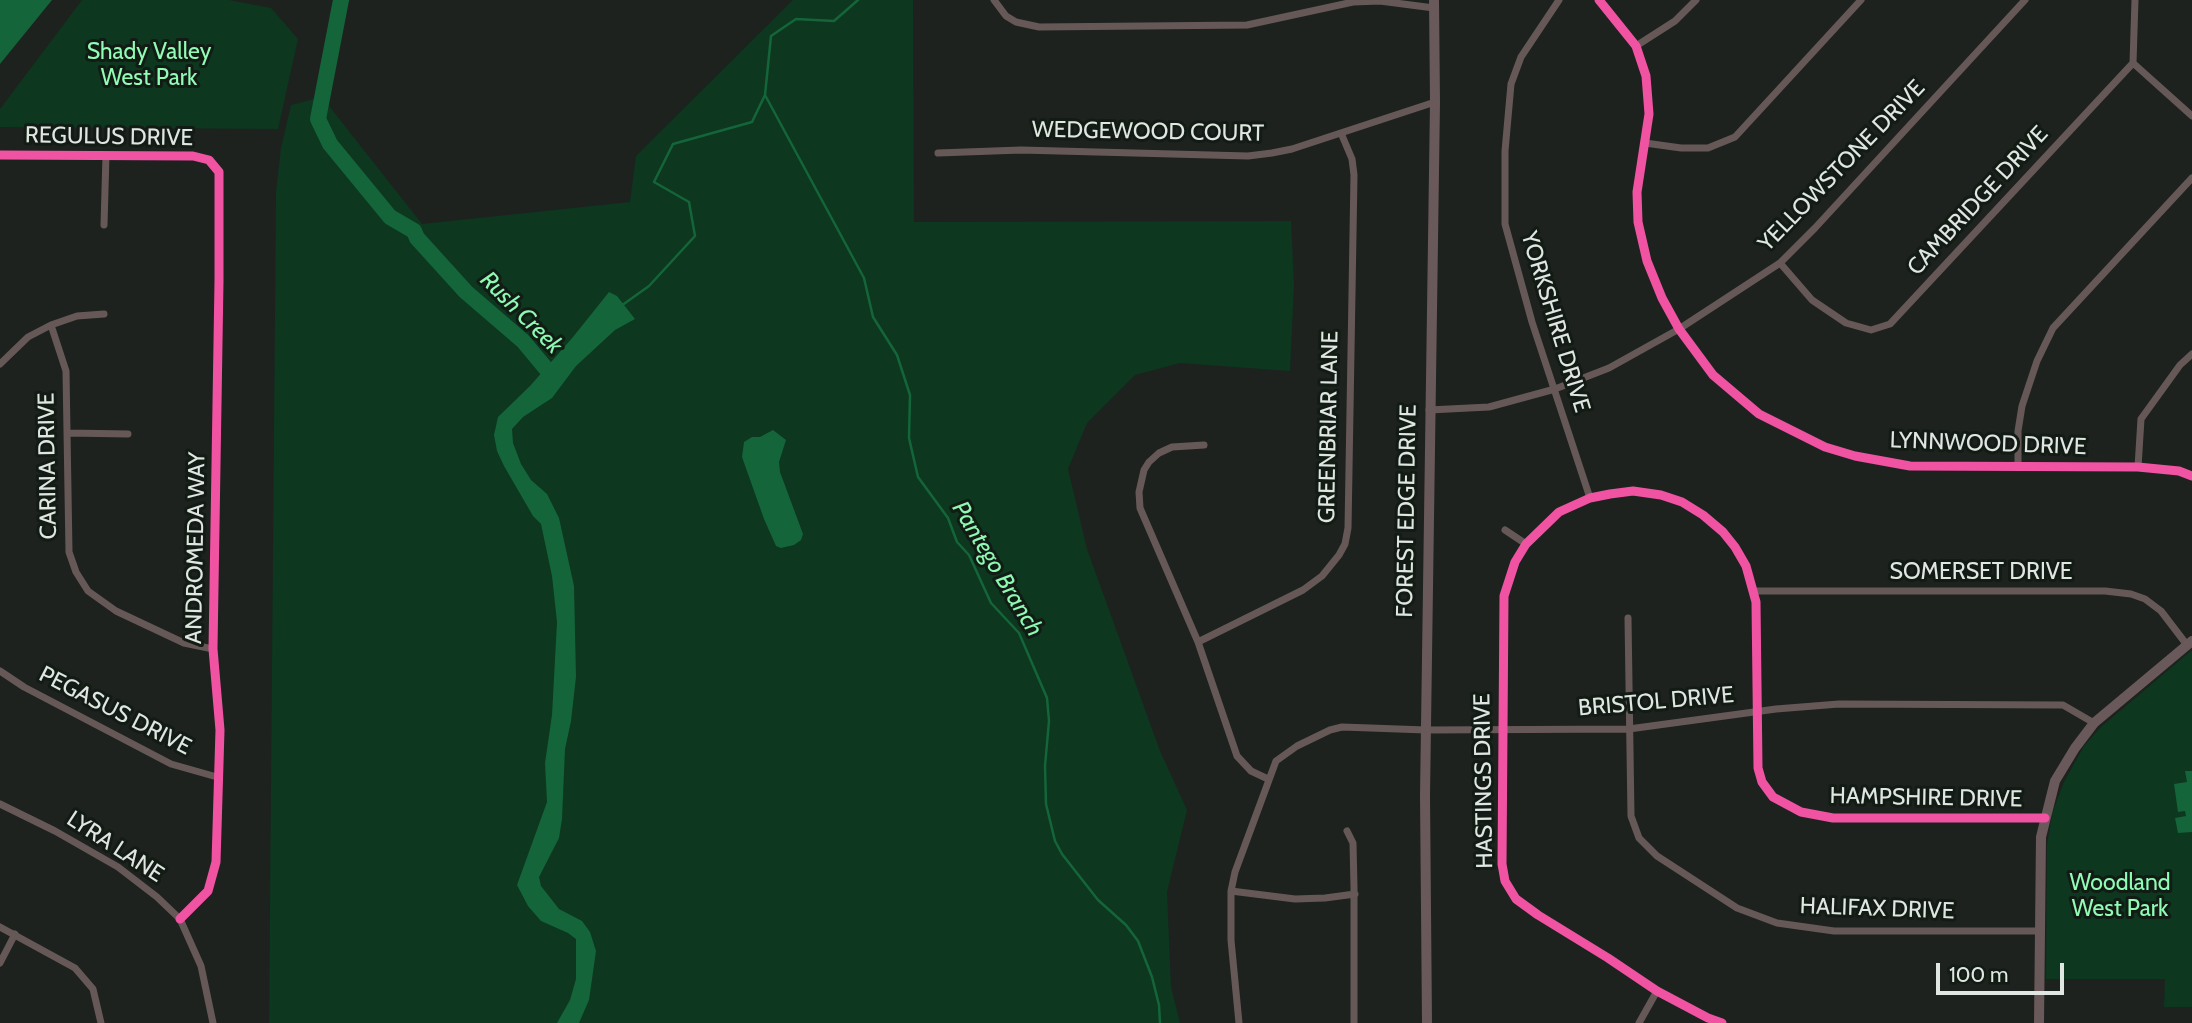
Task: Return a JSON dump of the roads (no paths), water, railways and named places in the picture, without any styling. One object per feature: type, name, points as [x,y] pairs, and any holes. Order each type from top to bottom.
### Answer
[{"type":"street","points":[[994,0],[1001,12],[1016,22],[1039,27],[1177,27],[1267,23],[1353,2],[1434,4]]},
{"type":"street","name":"YORKSHIRE DRIVE","points":[[1559,0],[1521,57],[1511,84],[1505,151],[1505,224],[1532,322],[1590,498]]},
{"type":"street","name":"LYNNWOOD DRIVE","points":[[1599,0],[1636,46],[1646,76],[1649,103],[1637,192],[1638,222],[1647,261],[1662,298],[1679,328],[1713,376],[1759,414],[1825,447],[1855,456],[1910,466],[2138,467],[2179,471],[2192,476]]},
{"type":"street","points":[[1636,46],[1675,20],[1696,0]]},
{"type":"street","points":[[1645,143],[1681,148],[1709,148],[1735,137],[1861,0]]},
{"type":"street","name":"YELLOWSTONE DRIVE","points":[[1429,411],[1489,407],[1555,389],[1609,368],[1679,328],[1780,263],[2025,0]]},
{"type":"street","points":[[2135,0],[2133,63],[2192,116]]},
{"type":"street","name":"FOREST EDGE DRIVE","points":[[1427,1023],[1426,730],[1434,4]]},
{"type":"street","name":"CAMBRIDGE DRIVE","points":[[1780,263],[1812,300],[1846,323],[1871,330],[1890,324],[2133,63]]},
{"type":"street","name":"WEDGEWOOD COURT","points":[[938,152],[1021,150],[1248,156],[1292,149],[1434,102]]},
{"type":"street","name":"GREENBRIAR LANE","points":[[1198,642],[1303,590],[1322,576],[1345,544],[1348,528],[1354,174],[1352,159],[1341,133]]},
{"type":"street","name":"REGULUS DRIVE","points":[[0,155],[193,156],[201,157],[215,165]]},
{"type":"street","points":[[104,225],[106,155]]},
{"type":"street","name":"ANDROMEDA WAY","points":[[180,919],[208,891],[216,862],[220,730],[213,649],[219,281],[219,172],[215,165]]},
{"type":"street","points":[[2018,465],[2018,431],[2022,406],[2037,361],[2053,328],[2192,178]]},
{"type":"street","points":[[0,364],[28,337],[51,325],[76,316],[104,314]]},
{"type":"street","name":"CARINA DRIVE","points":[[51,325],[66,371],[69,552],[76,572],[88,591],[116,611],[184,643],[213,649]]},
{"type":"street","points":[[2138,467],[2141,419],[2180,365],[2192,354]]},
{"type":"street","points":[[68,433],[128,434]]},
{"type":"street","points":[[1204,445],[1172,447],[1149,462],[1144,470],[1140,508],[1198,642],[1237,757],[1251,771],[1268,779]]},
{"type":"street","name":"HAMPSHIRE DRIVE","points":[[1590,498],[1633,491],[1661,495],[1682,502],[1712,522],[1735,547],[1746,566],[1756,602],[1758,768],[1762,782],[1773,797],[1801,812],[1833,818],[2045,818]]},
{"type":"street","name":"HASTINGS DRIVE","points":[[1590,498],[1559,512],[1526,544],[1515,562],[1504,596],[1502,864],[1509,891],[1538,915],[1657,991],[1722,1023]]},
{"type":"street","points":[[1505,530],[1526,544]]},
{"type":"street","name":"SOMERSET DRIVE","points":[[1754,591],[2105,591],[2131,594],[2146,600],[2161,611],[2190,643]]},
{"type":"street","name":"HALIFAX DRIVE","points":[[1628,618],[1630,807],[1639,838],[1657,856],[1737,908],[1777,923],[1834,931],[2039,931]]},
{"type":"street","points":[[2039,1023],[2040,857],[2045,818],[2055,781],[2075,747],[2094,723],[2190,643]]},
{"type":"street","name":"PEGASUS DRIVE","points":[[0,671],[24,687],[161,760],[217,777]]},
{"type":"street","name":"BRISTOL DRIVE","points":[[1240,1023],[1231,940],[1231,891],[1235,872],[1272,766],[1282,756],[1308,741],[1342,727],[1426,730],[1629,729],[1839,704],[2051,704],[2063,705],[2094,723]]},
{"type":"street","name":"LYRA LANE","points":[[0,804],[118,867],[180,919],[201,966],[213,1023]]},
{"type":"street","points":[[1347,831],[1353,843],[1354,1023]]},
{"type":"street","points":[[1231,891],[1295,899],[1354,894]]},
{"type":"street","points":[[0,927],[75,968],[93,989],[101,1023]]},
{"type":"street","points":[[0,962],[15,934]]},
{"type":"street","points":[[1639,1023],[1657,991]]},
{"type":"waterway","name":"Rush Creek","points":[[341,0],[318,119],[330,144],[390,217],[414,231],[417,238],[466,292],[523,341],[553,377],[547,384]]},
{"type":"waterway","points":[[621,306],[649,286],[695,236],[689,202],[654,182],[673,144],[752,122],[765,95],[771,36],[796,19],[834,21],[858,0]]},
{"type":"waterway","name":"Pantego Branch","points":[[765,95],[864,278],[873,317],[897,355],[910,395],[909,438],[918,477],[948,518],[957,542],[969,555],[991,603],[1019,633],[1047,698],[1049,721],[1045,766],[1046,804],[1055,841],[1098,900],[1126,925],[1138,941],[1152,977],[1160,1023]]},
{"type":"park label","name":"Shady Valley West Park","points":[[149,65]]},
{"type":"park label","name":"Woodland West Park","points":[[2120,896]]}]
